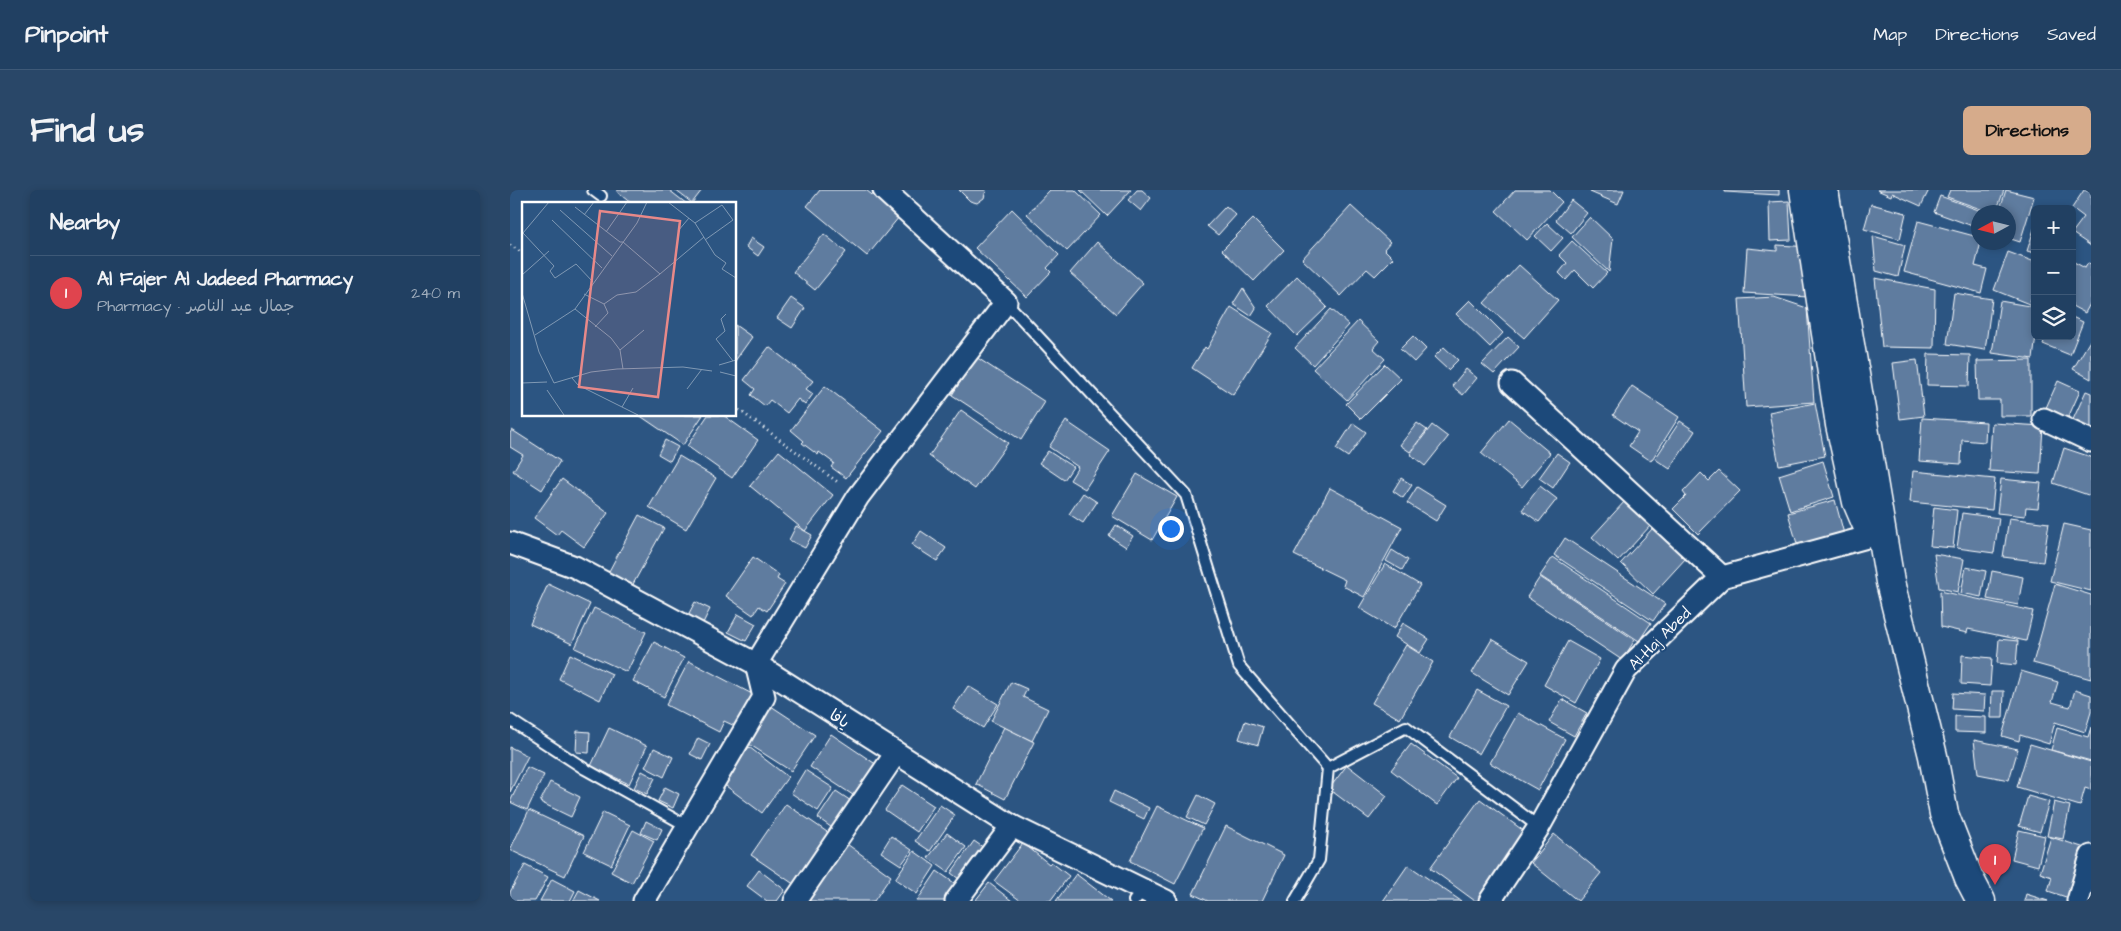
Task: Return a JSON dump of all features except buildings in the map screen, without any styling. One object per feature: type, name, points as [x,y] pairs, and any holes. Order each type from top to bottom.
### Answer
[{"type":"main road","points":[[1804,190],[1840,425],[1857,502],[1876,534]]},
{"type":"main road","points":[[1824,190],[1876,534],[1890,582],[1933,756],[1944,814],[1969,878],[1981,901]]},
{"type":"street","points":[[644,901],[764,697],[756,664],[858,497],[1006,302],[884,190]]},
{"type":"street","points":[[1512,383],[1722,577]]},
{"type":"street","points":[[2044,419],[2091,441]]},
{"type":"street","name":"Al-Haj Abed","points":[[1490,901],[1538,828],[1626,670],[1722,577],[1876,534]]},
{"type":"street","name":"يافا","points":[[510,543],[575,567],[756,664],[1012,826],[1139,895],[1166,901]]},
{"type":"street","points":[[795,901],[896,754]]},
{"type":"street","points":[[956,901],[1012,826]]},
{"type":"street","points":[[2078,901],[2091,856]]},
{"type":"lane","points":[[1006,302],[1186,495],[1239,666],[1328,768],[1319,860],[1295,901]]},
{"type":"lane","points":[[510,720],[585,768],[687,826]]},
{"type":"lane","points":[[1328,768],[1406,727],[1538,828]]},
{"type":"path","points":[[510,244],[522,253]]},
{"type":"path","points":[[736,408],[858,497]]},
{"type":"place","name":"Al Fajer Al Jadeed Pharmacy","points":[[1995,885]]}]
